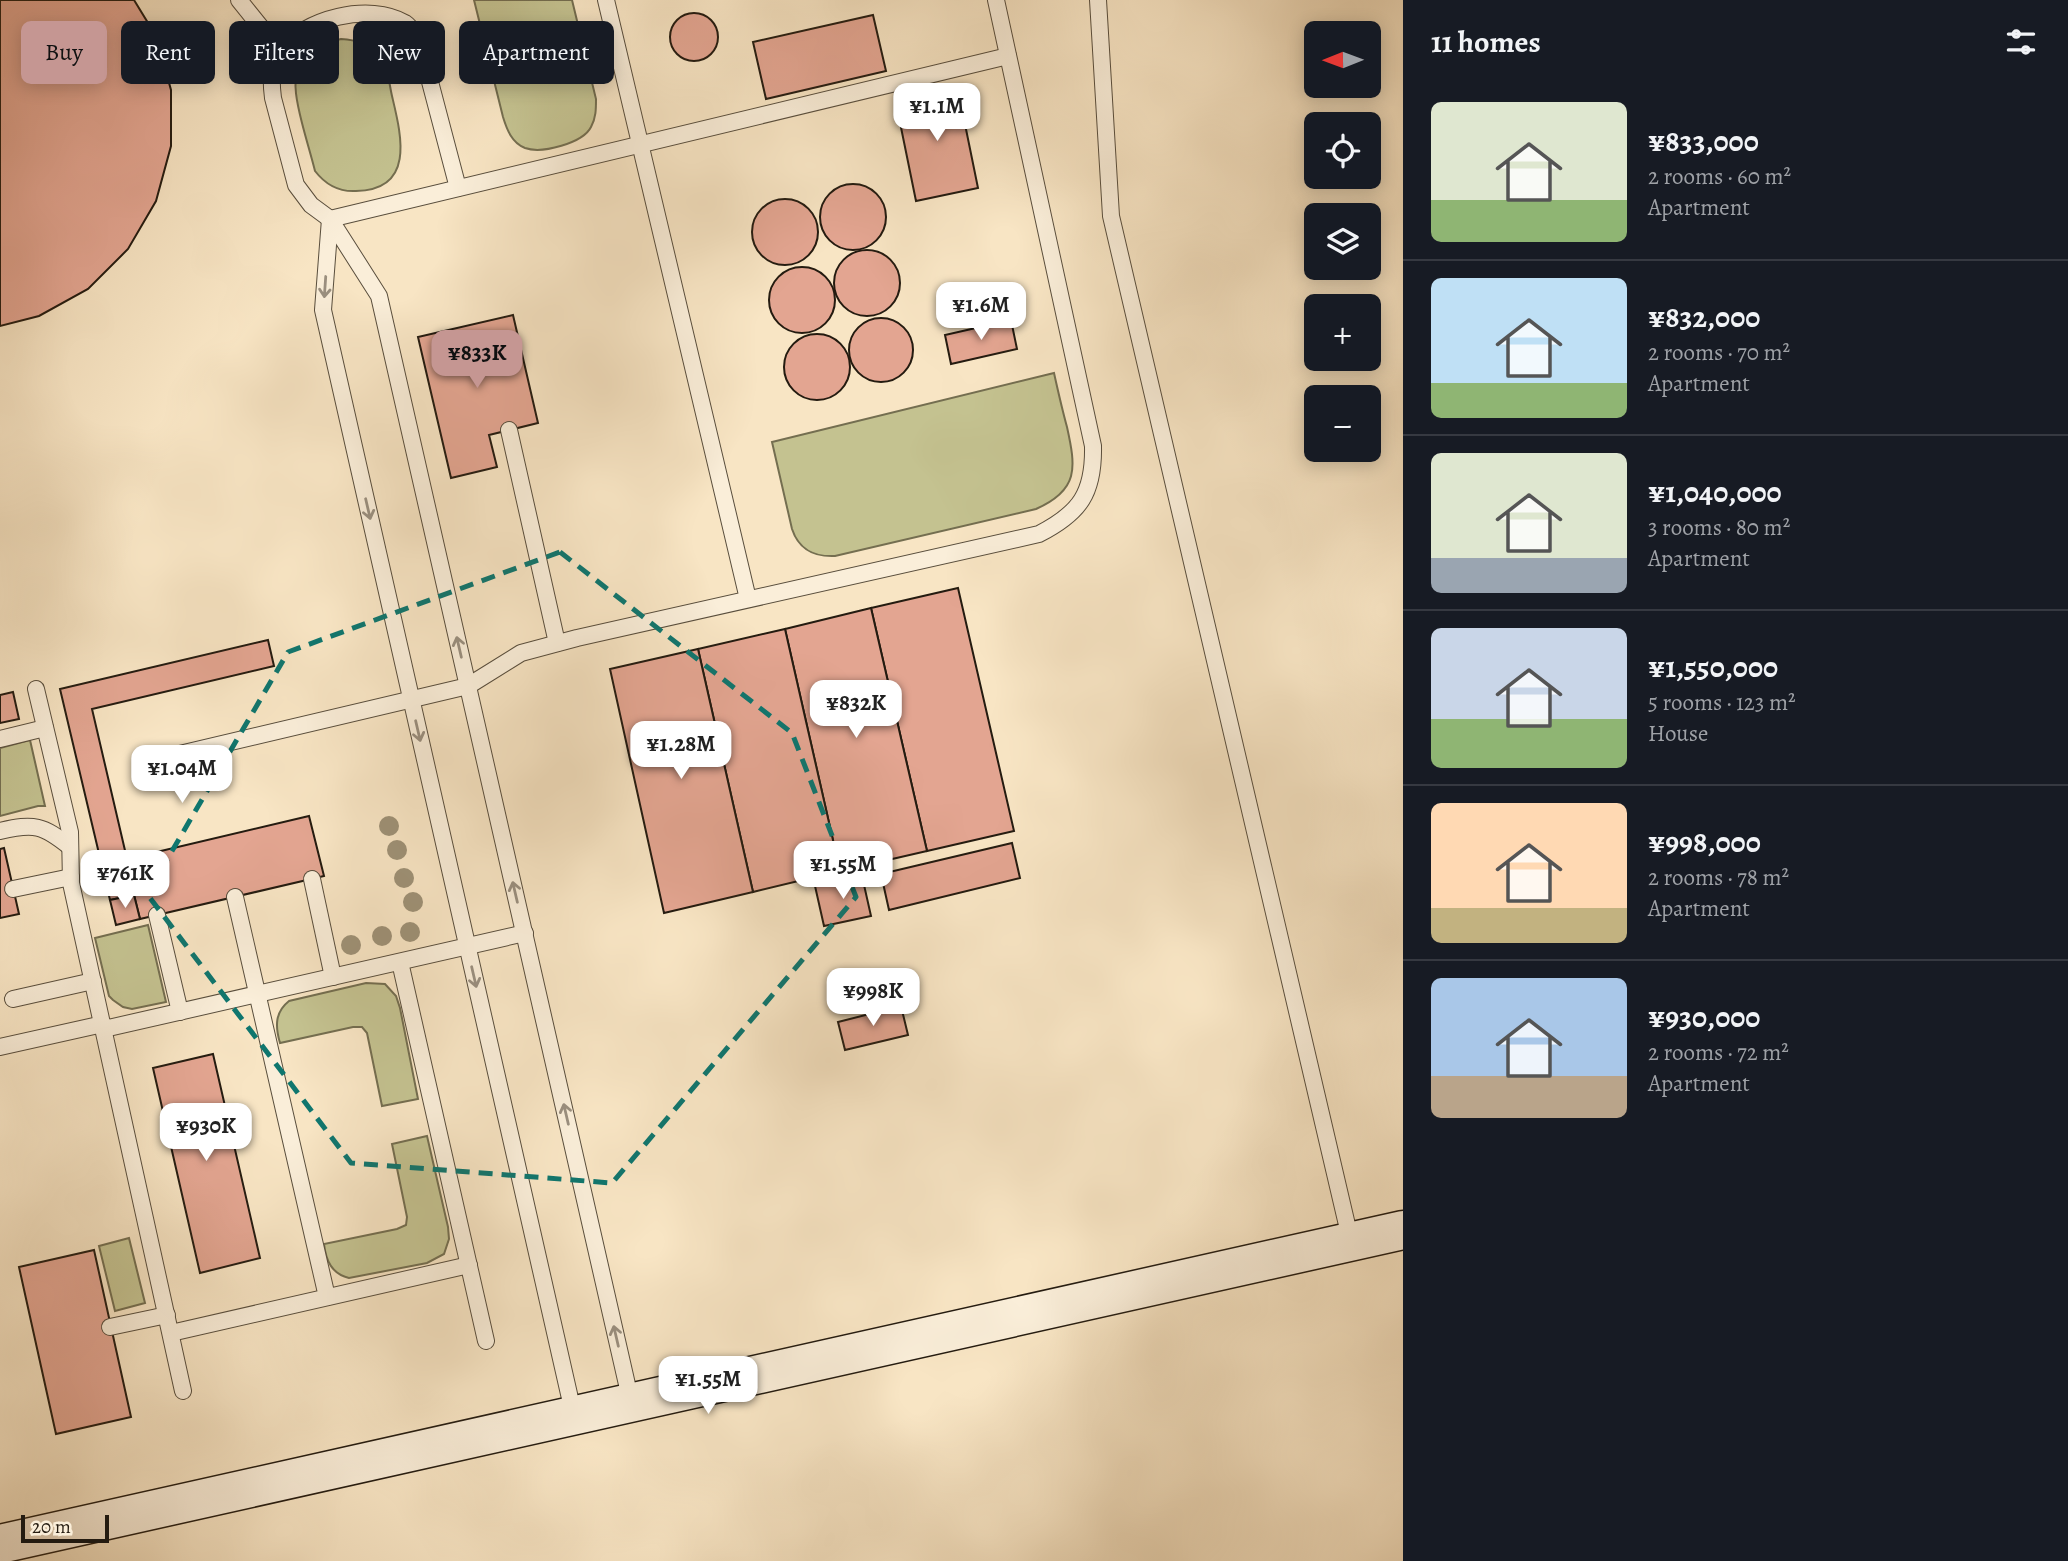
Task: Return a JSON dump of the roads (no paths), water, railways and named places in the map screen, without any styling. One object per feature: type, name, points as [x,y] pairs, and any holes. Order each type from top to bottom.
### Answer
[{"type":"street","points":[[0,1544],[1403,1230]]},
{"type":"lane","points":[[239,0],[256,21]]},
{"type":"lane","points":[[606,0],[748,599]]},
{"type":"lane","points":[[149,761],[468,685],[521,653],[557,643],[1039,534],[1072,514],[1084,498],[1091,480],[1093,446],[996,0]]},
{"type":"lane","points":[[1098,0],[1111,216],[1351,1242]]},
{"type":"lane","points":[[324,21],[345,16],[373,15],[405,23],[412,30],[421,47],[458,188]]},
{"type":"lane","points":[[330,219],[1008,56]]},
{"type":"lane","points":[[271,84],[296,185],[311,205],[330,219],[379,296],[631,1402]]},
{"type":"lane","points":[[330,219],[323,310],[573,1416]]},
{"type":"lane","points":[[509,430],[557,643]]},
{"type":"lane","points":[[36,689],[68,824],[71,877],[183,1391]]},
{"type":"lane","points":[[0,739],[45,728]]},
{"type":"lane","points":[[0,831],[19,826],[34,826],[46,829],[70,847]]},
{"type":"lane","points":[[13,889],[71,877]]},
{"type":"lane","points":[[312,879],[333,977]]},
{"type":"lane","points":[[234,897],[327,1297]]},
{"type":"lane","points":[[157,915],[180,1012]]},
{"type":"lane","points":[[0,1047],[180,1012],[524,933]]},
{"type":"lane","points":[[400,962],[486,1341]]},
{"type":"lane","points":[[13,999],[93,981]]},
{"type":"lane","points":[[171,1333],[469,1265]]},
{"type":"lane","points":[[110,1327],[166,1315]]}]
